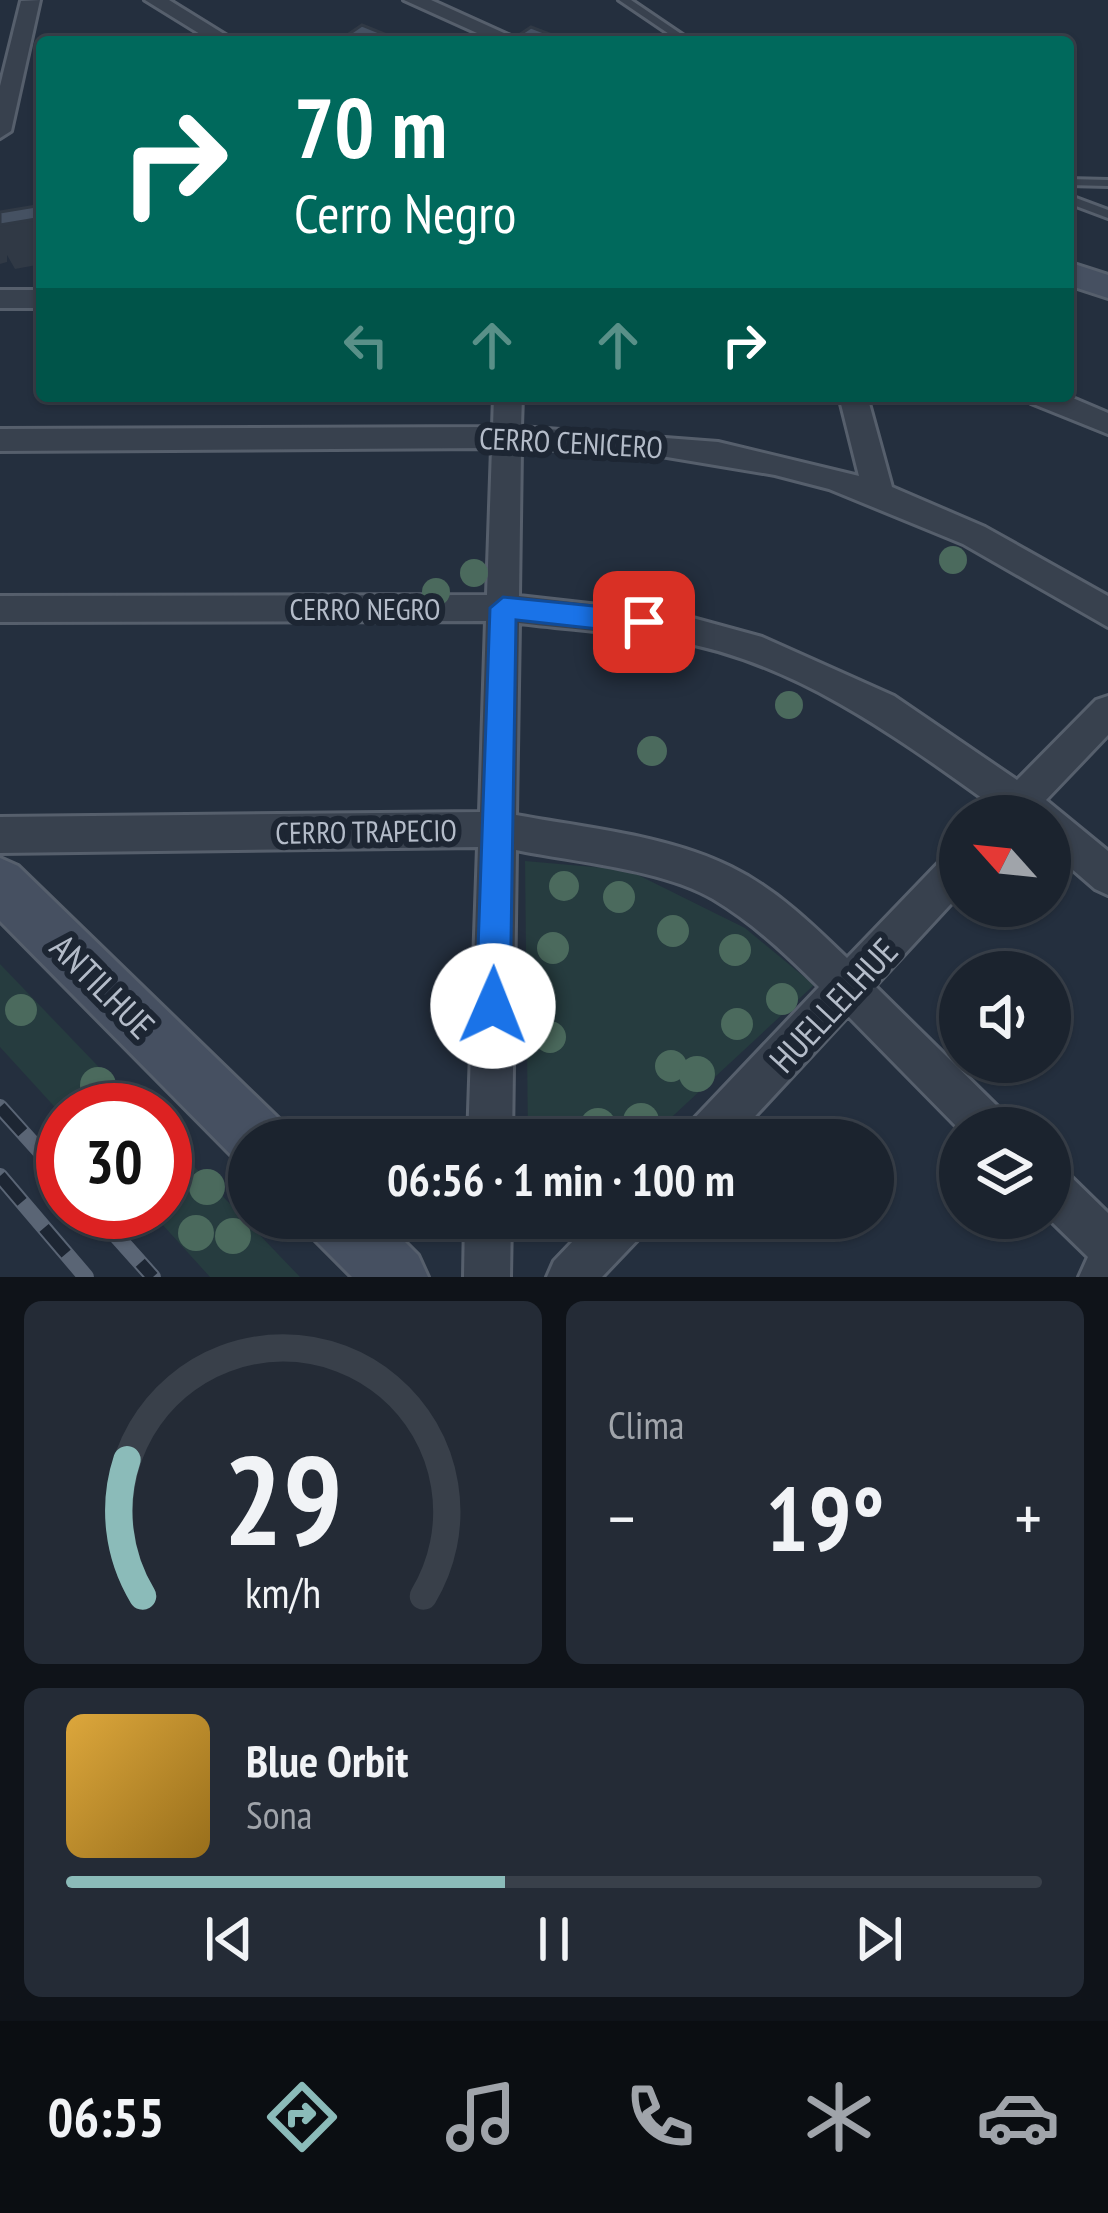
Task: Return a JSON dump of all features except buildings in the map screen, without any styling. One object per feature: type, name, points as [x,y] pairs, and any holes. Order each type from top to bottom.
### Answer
[{"type":"main road","points":[[1074,275],[1108,287]]},
{"type":"main road","name":"ANTILHUE","points":[[0,884],[237,1119]]},
{"type":"main road","points":[[358,1239],[396,1277]]},
{"type":"street","points":[[0,131],[14,74],[23,1],[41,0]]},
{"type":"street","points":[[155,0],[217,36]]},
{"type":"street","points":[[414,0],[500,36]]},
{"type":"street","points":[[14,74],[36,72]]},
{"type":"street","points":[[0,299],[36,299]]},
{"type":"street","points":[[490,1119],[508,402]]},
{"type":"street","points":[[855,402],[879,494]]},
{"type":"street","points":[[1055,402],[1108,424]]},
{"type":"street","name":"CERRO CENICERO","points":[[0,440],[507,436],[620,440],[733,456],[830,477],[879,494],[985,543],[1108,613]]},
{"type":"street","name":"CERRO NEGRO","points":[[0,609],[503,608],[656,624],[750,647],[882,707],[1000,795]]},
{"type":"street","points":[[1036,795],[1108,711]]},
{"type":"street","name":"CERRO TRAPECIO","points":[[0,836],[497,829],[656,860],[719,881],[786,926],[968,1107]]},
{"type":"street","points":[[1071,844],[1108,876]]},
{"type":"street","name":"HUELLELHUE","points":[[723,1119],[939,890]]},
{"type":"street","points":[[1071,1208],[1108,1244]]},
{"type":"street","points":[[487,1277],[488,1239]]},
{"type":"street","points":[[570,1277],[607,1239]]},
{"type":"street","points":[[1102,1277],[1108,1268]]},
{"type":"lane","points":[[625,0],[679,36]]},
{"type":"lane","points":[[1074,182],[1108,184]]},
{"type":"lane","points":[[1074,201],[1108,214]]},
{"type":"green space","points":[[525,861],[628,870],[745,928],[814,985],[670,1119],[528,1119]]},
{"type":"green space","points":[[0,964],[114,1083],[36,1086],[0,1047]]},
{"type":"green space","points":[[192,1164],[228,1202],[228,1239],[264,1239],[300,1277],[210,1277],[176,1239],[192,1239]]},
{"type":"railway","points":[[0,1107],[36,1147]]},
{"type":"railway","points":[[0,1176],[86,1277]]},
{"type":"railway","points":[[119,1239],[153,1277]]},
{"type":"route","points":[[493,1006],[503,608],[644,622]]}]
